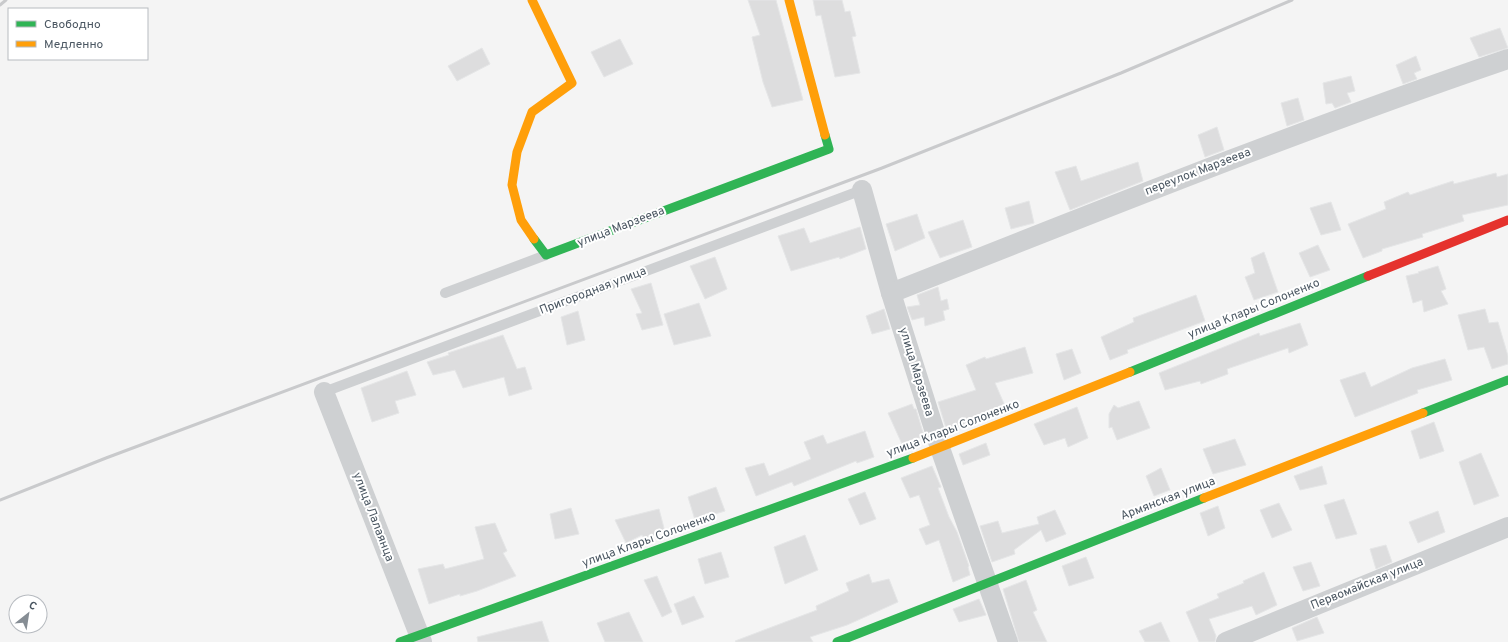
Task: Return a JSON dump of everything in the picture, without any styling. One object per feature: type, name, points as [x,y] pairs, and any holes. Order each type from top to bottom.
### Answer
[{"type":"street","points":[[532,0],[572,83],[532,112],[517,152],[512,185],[521,220],[546,255]]},
{"type":"street","name":"улица Марзеева","points":[[546,255],[829,149],[789,0]]},
{"type":"street","name":"переулок Марзеева","points":[[891,293],[1213,166],[1445,80],[1508,59]]},
{"type":"street","name":"улица Марзеева","points":[[862,190],[891,293],[940,448],[1008,642]]},
{"type":"street","name":"улица Клары Солоненко","points":[[400,642],[421,638],[940,448],[1508,220]]},
{"type":"street","name":"Армянская улица","points":[[837,642],[987,582],[1508,380]]},
{"type":"street","name":"улица Лалаянца","points":[[324,392],[421,638]]},
{"type":"street","name":"Первомайская улица","points":[[1226,642],[1508,526]]},
{"type":"lane","name":"Пригородная улица","points":[[324,392],[862,190]]},
{"type":"lane","points":[[445,293],[546,255]]},
{"type":"building","points":[[748,0],[776,0],[803,100],[772,107],[763,82],[752,37],[760,35]]},
{"type":"building","points":[[813,0],[842,0],[845,12],[850,11],[856,36],[852,37],[860,73],[835,77],[821,15],[816,16]]},
{"type":"building","points":[[1500,28],[1508,48],[1479,57],[1470,38]]},
{"type":"building","points":[[620,39],[633,64],[604,77],[591,52]]},
{"type":"building","points":[[482,48],[490,64],[457,81],[448,66]]},
{"type":"building","points":[[1416,56],[1421,70],[1414,73],[1417,79],[1403,84],[1396,65]]},
{"type":"building","points":[[1351,76],[1355,91],[1347,93],[1351,102],[1335,108],[1332,103],[1326,104],[1323,83]]},
{"type":"building","points":[[1298,98],[1304,120],[1287,126],[1281,103]]},
{"type":"building","points":[[1217,127],[1224,150],[1205,157],[1198,135]]},
{"type":"building","points":[[1138,162],[1143,181],[1070,210],[1055,172],[1076,166],[1081,181]]},
{"type":"building","points":[[1496,173],[1497,177],[1508,174],[1508,205],[1462,215],[1464,221],[1422,234],[1423,237],[1382,249],[1382,251],[1363,258],[1348,224],[1386,209],[1384,202],[1408,192],[1410,195],[1453,181],[1454,184]]},
{"type":"building","points":[[1029,201],[1034,223],[1011,229],[1005,208]]},
{"type":"building","points":[[1331,202],[1341,230],[1321,235],[1310,208]]},
{"type":"building","points":[[917,214],[925,238],[895,251],[886,224]]},
{"type":"building","points":[[963,220],[972,247],[940,258],[928,232]]},
{"type":"building","points":[[860,227],[866,249],[840,259],[839,257],[791,271],[778,236],[804,228],[810,243]]},
{"type":"building","points":[[1318,245],[1330,270],[1310,277],[1299,253]]},
{"type":"building","points":[[1264,252],[1278,292],[1254,300],[1245,277],[1255,273],[1251,258]]},
{"type":"building","points":[[715,257],[727,289],[705,299],[690,266]]},
{"type":"building","points":[[1438,266],[1446,289],[1441,291],[1448,304],[1424,312],[1422,300],[1413,303],[1406,276]]},
{"type":"building","points":[[651,283],[663,325],[642,330],[636,314],[642,313],[631,289]]},
{"type":"building","points":[[938,287],[941,301],[947,299],[949,309],[943,311],[945,320],[925,326],[924,317],[912,320],[907,307],[920,305],[917,295]]},
{"type":"building","points":[[1196,295],[1205,321],[1127,350],[1128,353],[1110,360],[1101,337],[1134,322],[1133,318]]},
{"type":"building","points":[[699,303],[711,336],[674,345],[664,314]]},
{"type":"building","points":[[884,309],[890,329],[872,334],[866,316]]},
{"type":"building","points":[[1485,309],[1489,323],[1498,322],[1508,356],[1508,364],[1492,369],[1484,347],[1468,350],[1458,315]]},
{"type":"building","points":[[578,311],[585,340],[567,345],[561,317]]},
{"type":"building","points":[[1300,323],[1308,345],[1289,353],[1288,348],[1227,369],[1228,374],[1201,384],[1200,381],[1165,390],[1159,373],[1259,333],[1260,336]]},
{"type":"building","points":[[503,335],[517,369],[525,367],[532,389],[509,396],[504,377],[463,388],[455,370],[433,375],[427,362],[449,355],[448,353]]},
{"type":"building","points":[[1025,347],[1033,373],[995,383],[1005,406],[983,415],[984,416],[977,420],[951,430],[950,427],[946,428],[938,402],[976,390],[966,365],[985,357],[986,359]]},
{"type":"building","points":[[1072,349],[1081,373],[1064,380],[1056,354]]},
{"type":"building","points":[[1445,359],[1452,380],[1417,390],[1418,393],[1355,417],[1340,380],[1365,372],[1371,387],[1412,368]]},
{"type":"building","points":[[407,371],[416,395],[395,401],[399,413],[372,422],[361,388]]},
{"type":"building","points":[[1139,401],[1150,428],[1117,440],[1112,427],[1109,428],[1109,414],[1114,405],[1118,408]]},
{"type":"building","points":[[912,404],[914,409],[916,409],[924,436],[902,444],[888,413]]},
{"type":"building","points":[[1077,407],[1088,438],[1068,447],[1065,438],[1044,445],[1034,424]]},
{"type":"building","points":[[1434,422],[1444,451],[1420,459],[1411,431]]},
{"type":"building","points":[[865,431],[874,457],[857,463],[856,461],[794,486],[792,482],[756,496],[745,468],[764,463],[769,476],[811,459],[804,442],[823,435],[827,444]]},
{"type":"building","points":[[1235,439],[1246,465],[1213,474],[1203,449]]},
{"type":"building","points":[[986,443],[990,455],[963,465],[959,454]]},
{"type":"building","points":[[1481,453],[1499,496],[1474,505],[1459,462]]},
{"type":"building","points":[[932,466],[941,487],[938,488],[949,517],[957,532],[969,566],[970,575],[953,582],[939,540],[926,545],[919,529],[930,525],[919,495],[910,498],[901,478]]},
{"type":"building","points":[[1322,466],[1327,484],[1300,490],[1294,476]]},
{"type":"building","points":[[1161,468],[1170,490],[1154,496],[1146,476]]},
{"type":"building","points":[[716,487],[725,511],[695,520],[688,497]]},
{"type":"building","points":[[865,492],[876,519],[860,525],[848,499]]},
{"type":"building","points":[[1344,499],[1357,534],[1336,539],[1324,505]]},
{"type":"building","points":[[1279,503],[1292,530],[1272,538],[1260,510]]},
{"type":"building","points":[[1218,506],[1225,528],[1208,536],[1200,513]]},
{"type":"building","points":[[571,508],[579,534],[555,539],[550,514]]},
{"type":"building","points":[[659,509],[665,532],[644,538],[642,535],[626,543],[615,520]]},
{"type":"building","points":[[1055,510],[1066,534],[1046,542],[1041,530],[1014,550],[1015,554],[992,562],[980,526],[998,521],[1002,533],[1039,524],[1037,517]]},
{"type":"building","points":[[1438,511],[1445,532],[1418,543],[1409,522]]},
{"type":"building","points":[[495,523],[507,551],[503,553],[516,576],[477,591],[460,596],[460,594],[429,604],[418,569],[443,564],[445,569],[484,559],[475,527]]},
{"type":"building","points":[[805,535],[818,570],[785,584],[774,547]]},
{"type":"building","points":[[1386,545],[1392,562],[1376,569],[1370,549]]},
{"type":"building","points":[[721,552],[729,577],[705,584],[698,559]]},
{"type":"building","points":[[1086,557],[1094,578],[1069,586],[1062,566]]},
{"type":"building","points":[[1311,562],[1320,586],[1303,591],[1293,567]]},
{"type":"building","points":[[1264,572],[1277,605],[1256,615],[1252,606],[1209,619],[1216,636],[1215,642],[1199,642],[1186,612],[1219,598],[1217,594],[1244,583],[1243,581]]},
{"type":"building","points":[[869,574],[872,583],[889,579],[898,602],[847,625],[810,637],[813,642],[735,641],[817,610],[816,606],[849,591],[846,583]]},
{"type":"building","points":[[657,576],[672,612],[662,617],[644,580]]},
{"type":"building","points":[[1026,580],[1037,610],[1033,612],[1047,642],[1019,642],[1003,589]]},
{"type":"building","points":[[694,596],[704,617],[682,625],[674,604]]},
{"type":"building","points":[[979,599],[986,615],[959,622],[953,609]]},
{"type":"building","points":[[629,612],[643,642],[605,642],[597,623]]},
{"type":"building","points":[[1317,617],[1324,633],[1297,641],[1292,628]]},
{"type":"building","points":[[542,621],[549,642],[478,642],[477,637]]},
{"type":"building","points":[[1161,622],[1170,642],[1145,642],[1139,631]]},
{"type":"railway","points":[[0,5],[6,0]]},
{"type":"railway","points":[[0,500],[106,458],[882,168],[1121,73],[1292,0]]},
{"type":"traffic: fast","points":[[534,239],[546,255],[829,149],[825,135]]},
{"type":"traffic: fast","points":[[1130,372],[1368,276]]},
{"type":"traffic: fast","points":[[1423,413],[1508,380]]},
{"type":"traffic: fast","points":[[400,642],[913,458]]},
{"type":"traffic: fast","points":[[837,642],[1204,498]]},
{"type":"traffic: slow","points":[[532,0],[572,83],[532,112],[517,152],[512,185],[521,220],[534,239]]},
{"type":"traffic: slow","points":[[789,0],[825,135]]},
{"type":"traffic: slow","points":[[913,458],[1130,372]]},
{"type":"traffic: slow","points":[[1204,498],[1423,413]]},
{"type":"traffic: jam","points":[[1368,276],[1508,220]]}]
